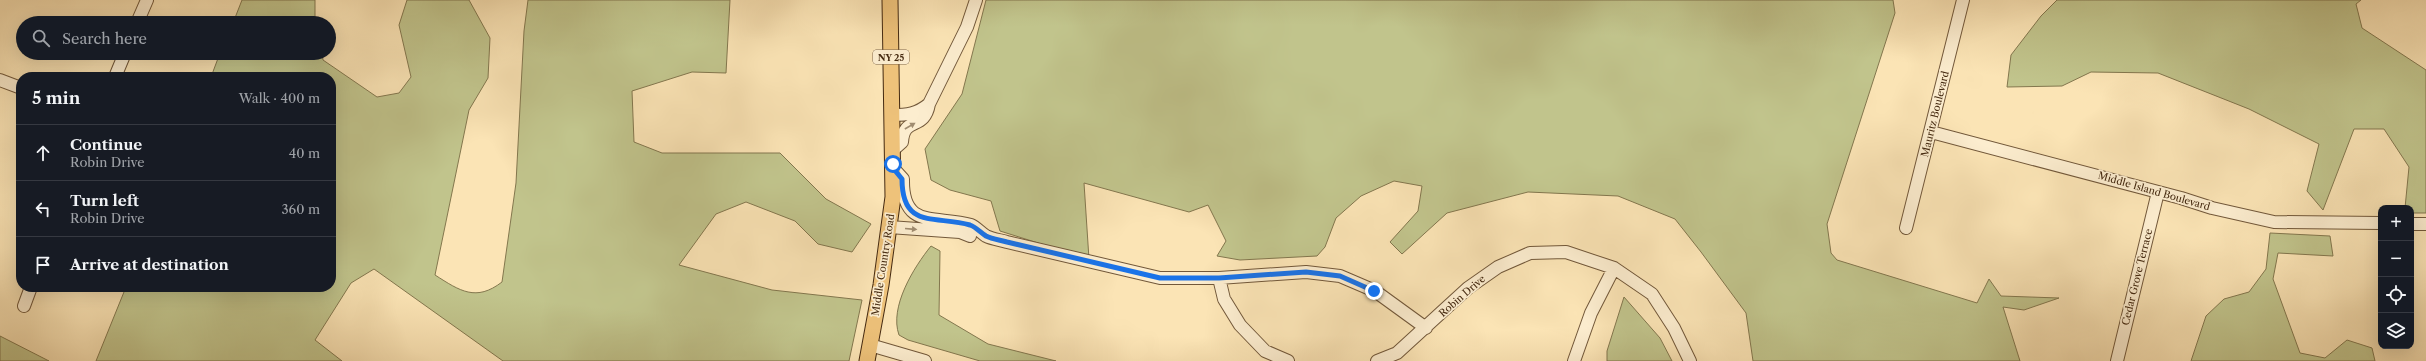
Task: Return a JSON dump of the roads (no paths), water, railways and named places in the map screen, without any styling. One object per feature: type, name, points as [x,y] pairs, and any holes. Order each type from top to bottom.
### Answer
[{"type":"main road","name":"Middle Country Road","points":[[867,361],[893,197],[890,0]]},
{"type":"street","points":[[140,16],[147,0]]},
{"type":"street","points":[[893,150],[902,142],[902,132],[907,127],[920,122],[925,117],[929,104],[967,27],[976,0]]},
{"type":"street","name":"Mauritz Boulevard","points":[[1906,228],[1963,0]]},
{"type":"street","points":[[117,72],[122,60]]},
{"type":"street","points":[[0,80],[16,86]]},
{"type":"street","points":[[892,115],[910,115],[920,112],[929,104]]},
{"type":"street","name":"Middle Island Boulevard","points":[[1931,132],[2158,192],[2212,208],[2274,222],[2378,224]]},
{"type":"street","points":[[893,168],[902,179],[902,196],[914,213],[922,218],[972,226],[986,236]]},
{"type":"street","name":"Cedar Grove Terrace","points":[[2117,361],[2158,192]]},
{"type":"street","points":[[2414,224],[2426,224]]},
{"type":"street","points":[[889,227],[932,230],[945,235],[986,236],[1160,278],[1219,278],[1306,272],[1340,276],[1374,291],[1426,328]]},
{"type":"street","name":"Robin Drive","points":[[1377,361],[1397,353],[1468,288],[1498,267],[1530,253],[1566,252],[1614,268],[1652,294],[1674,328],[1690,361]]},
{"type":"street","points":[[1574,361],[1591,314],[1614,268]]},
{"type":"street","points":[[1219,278],[1224,299],[1240,325],[1265,351],[1288,361]]},
{"type":"street","points":[[24,306],[30,292]]},
{"type":"street","points":[[870,345],[924,361]]}]
